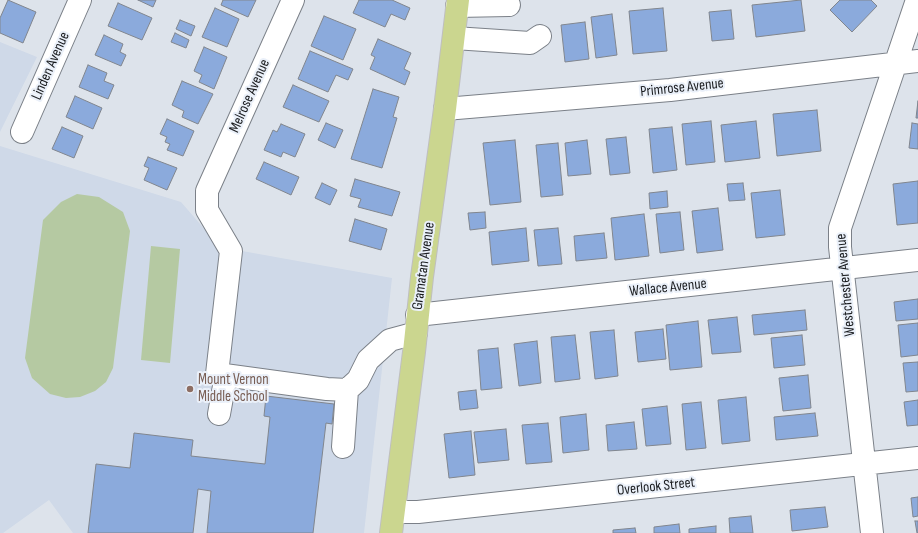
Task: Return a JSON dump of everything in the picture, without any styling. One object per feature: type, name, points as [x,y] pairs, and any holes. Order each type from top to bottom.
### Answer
[{"type":"main road","name":"Gramatan Avenue","points":[[392,523],[416,324],[446,109],[458,3]]},
{"type":"street","name":"Linden Avenue","points":[[22,132],[80,0]]},
{"type":"street","name":"Melrose Avenue","points":[[222,374],[231,251],[206,210],[206,191],[293,0]]},
{"type":"street","name":"Westchester Avenue","points":[[872,533],[843,269],[840,228],[917,0]]},
{"type":"street","points":[[458,3],[509,5]]},
{"type":"street","points":[[454,38],[530,43],[540,36]]},
{"type":"street","name":"Primrose Avenue","points":[[446,109],[670,90],[918,61]]},
{"type":"street","name":"Wallace Avenue","points":[[347,390],[358,380],[368,360],[390,340],[416,324],[918,260]]},
{"type":"street","points":[[219,414],[222,374],[327,389],[347,390],[343,447]]},
{"type":"street","name":"Overlook Street","points":[[392,523],[418,512],[918,458]]},
{"type":"shaded area","points":[[0,42],[37,57],[0,132]]},
{"type":"shaded area","name":"Mount Vernon Middle School","points":[[0,146],[181,202],[220,247],[392,278],[364,533],[73,533],[49,500],[3,533],[0,533]]},
{"type":"green space","points":[[77,194],[99,197],[123,212],[130,231],[113,368],[106,382],[95,391],[80,397],[66,398],[50,394],[32,378],[25,358],[43,220],[61,202]]},
{"type":"green space","points":[[151,246],[180,249],[170,363],[141,360]]},
{"type":"building","points":[[8,0],[36,12],[23,43],[0,33],[0,18]]},
{"type":"building","points":[[138,0],[156,0],[153,7]]},
{"type":"building","points":[[223,0],[256,0],[248,17],[221,5]]},
{"type":"building","points":[[359,0],[392,0],[410,8],[405,20],[391,14],[385,27],[353,13]]},
{"type":"building","points":[[801,0],[805,31],[756,37],[752,5]]},
{"type":"building","points":[[840,0],[871,0],[877,6],[852,32],[830,10]]},
{"type":"building","points":[[118,3],[152,18],[142,40],[108,26]]},
{"type":"building","points":[[215,8],[239,19],[227,47],[202,37]]},
{"type":"building","points":[[663,8],[667,51],[633,54],[629,11]]},
{"type":"building","points":[[731,10],[734,39],[712,41],[709,12]]},
{"type":"building","points":[[612,14],[617,55],[596,58],[591,17]]},
{"type":"building","points":[[324,16],[356,29],[343,60],[311,46]]},
{"type":"building","points":[[180,20],[195,26],[191,36],[176,29]]},
{"type":"building","points":[[585,22],[589,59],[565,62],[561,25]]},
{"type":"building","points":[[175,33],[189,40],[186,48],[171,42]]},
{"type":"building","points":[[104,35],[123,44],[120,52],[126,55],[121,66],[95,55]]},
{"type":"building","points":[[378,39],[411,53],[404,69],[410,72],[405,85],[370,69],[375,57],[371,55]]},
{"type":"building","points":[[204,47],[227,57],[214,89],[199,82],[202,75],[194,71]]},
{"type":"building","points":[[310,51],[353,69],[348,80],[336,75],[328,92],[298,79]]},
{"type":"building","points":[[88,65],[107,73],[104,81],[114,85],[108,99],[79,87]]},
{"type":"building","points":[[182,81],[213,94],[198,124],[182,117],[184,111],[172,105]]},
{"type":"building","points":[[293,85],[329,101],[319,122],[283,107]]},
{"type":"building","points":[[373,89],[399,97],[393,117],[397,118],[382,168],[351,159]]},
{"type":"building","points":[[75,96],[102,108],[93,129],[66,117]]},
{"type":"building","points":[[918,101],[918,118],[916,118]]},
{"type":"building","points":[[817,110],[821,151],[777,156],[773,114]]},
{"type":"building","points":[[167,119],[194,131],[183,156],[167,150],[170,144],[165,142],[167,137],[160,134]]},
{"type":"building","points":[[711,121],[715,162],[686,165],[682,124]]},
{"type":"building","points":[[756,121],[760,158],[725,162],[721,125]]},
{"type":"building","points":[[326,123],[343,130],[335,148],[318,140]]},
{"type":"building","points":[[912,123],[918,124],[918,149],[909,148]]},
{"type":"building","points":[[281,124],[305,134],[295,157],[283,152],[281,157],[264,150],[273,130],[277,132]]},
{"type":"building","points":[[62,127],[83,136],[74,158],[52,149]]},
{"type":"building","points":[[672,127],[677,170],[653,173],[649,129]]},
{"type":"building","points":[[626,137],[630,173],[610,175],[606,139]]},
{"type":"building","points":[[515,140],[521,202],[490,205],[483,143]]},
{"type":"building","points":[[587,140],[591,174],[568,176],[565,143]]},
{"type":"building","points":[[558,143],[563,195],[541,197],[536,145]]},
{"type":"building","points":[[148,157],[177,168],[167,190],[144,180],[149,168],[144,166]]},
{"type":"building","points":[[264,162],[299,177],[291,195],[256,179]]},
{"type":"building","points":[[355,179],[400,192],[392,216],[358,207],[361,199],[350,196]]},
{"type":"building","points":[[918,181],[918,223],[897,225],[893,184]]},
{"type":"building","points":[[322,183],[337,190],[330,205],[315,198]]},
{"type":"building","points":[[743,183],[745,200],[729,201],[727,184]]},
{"type":"building","points":[[780,190],[785,235],[756,238],[751,193]]},
{"type":"building","points":[[667,191],[668,207],[650,209],[649,193]]},
{"type":"building","points":[[718,208],[723,250],[697,253],[692,211]]},
{"type":"building","points":[[485,212],[486,228],[470,230],[468,213]]},
{"type":"building","points":[[680,212],[684,250],[660,253],[656,214]]},
{"type":"building","points":[[644,214],[649,256],[615,260],[611,218]]},
{"type":"building","points":[[355,219],[387,229],[381,250],[349,241]]},
{"type":"building","points":[[526,228],[529,261],[492,265],[489,232]]},
{"type":"building","points":[[558,228],[562,264],[538,266],[534,230]]},
{"type":"building","points":[[604,233],[607,258],[576,261],[574,236]]},
{"type":"building","points":[[918,299],[918,319],[896,321],[894,302]]},
{"type":"building","points":[[805,310],[807,330],[754,335],[752,315]]},
{"type":"building","points":[[737,317],[741,352],[712,354],[708,320]]},
{"type":"building","points":[[698,321],[702,367],[670,370],[666,325]]},
{"type":"building","points":[[918,323],[918,355],[901,357],[898,325]]},
{"type":"building","points":[[663,329],[666,359],[638,362],[635,332]]},
{"type":"building","points":[[614,330],[618,376],[595,379],[590,332]]},
{"type":"building","points":[[575,335],[580,379],[555,382],[551,337]]},
{"type":"building","points":[[802,335],[805,365],[774,368],[771,338]]},
{"type":"building","points":[[537,341],[541,383],[519,386],[514,344]]},
{"type":"building","points":[[498,348],[502,388],[481,390],[478,350]]},
{"type":"building","points":[[918,362],[918,391],[906,392],[903,363]]},
{"type":"building","points":[[808,375],[811,408],[783,411],[779,378]]},
{"type":"building","points":[[476,390],[478,408],[460,410],[458,392]]},
{"type":"building","points":[[266,396],[334,404],[332,424],[326,423],[313,533],[207,533],[211,491],[198,489],[193,533],[88,533],[96,464],[130,468],[134,433],[193,440],[191,456],[265,464],[270,417],[264,416]]},
{"type":"building","points":[[746,397],[750,441],[722,444],[718,400]]},
{"type":"building","points":[[918,400],[918,425],[907,426],[904,402]]},
{"type":"building","points":[[701,402],[706,448],[686,450],[682,404]]},
{"type":"building","points":[[667,406],[671,444],[646,446],[642,409]]},
{"type":"building","points":[[815,413],[818,436],[776,440],[774,417]]},
{"type":"building","points":[[586,414],[589,450],[563,453],[560,417]]},
{"type":"building","points":[[634,422],[637,449],[608,451],[606,425]]},
{"type":"building","points":[[548,423],[552,462],[526,464],[522,425]]},
{"type":"building","points":[[506,429],[509,460],[478,463],[474,432]]},
{"type":"building","points":[[471,431],[475,475],[449,478],[444,434]]},
{"type":"building","points":[[918,497],[918,516],[913,517],[911,498]]},
{"type":"building","points":[[825,507],[828,527],[792,531],[790,510]]},
{"type":"building","points":[[751,516],[753,533],[730,533],[729,518]]},
{"type":"building","points":[[915,521],[918,521],[918,533],[917,533]]},
{"type":"building","points":[[679,524],[680,533],[654,533],[654,527]]},
{"type":"building","points":[[716,526],[716,533],[689,533],[689,529]]},
{"type":"building","points":[[635,528],[636,533],[613,533],[613,530]]},
{"type":"place","name":"Mount Vernon Middle School","points":[[190,389]]}]
